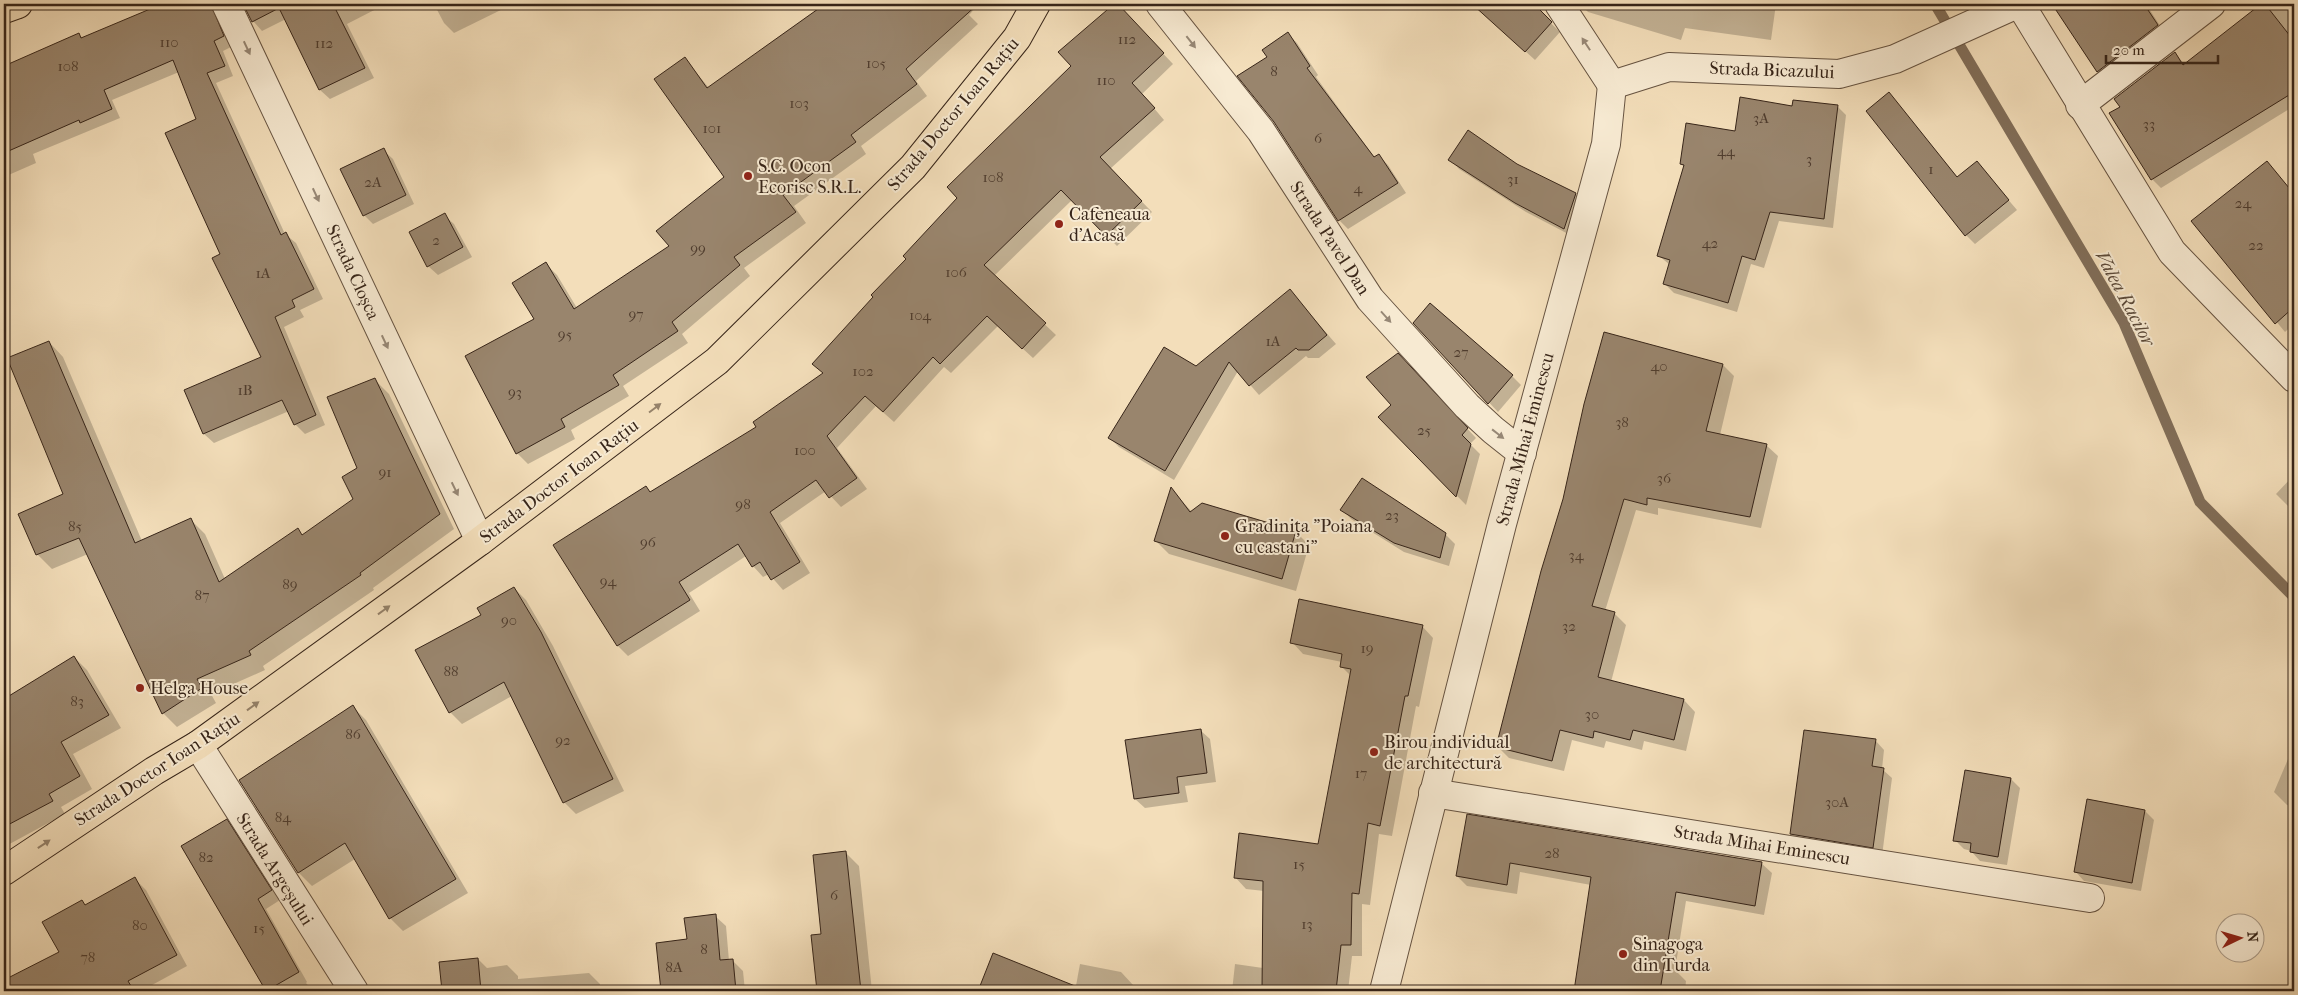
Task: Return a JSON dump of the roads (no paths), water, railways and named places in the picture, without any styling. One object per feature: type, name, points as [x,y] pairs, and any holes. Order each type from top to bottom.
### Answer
[{"type":"main road","points":[[4,9],[18,4]]},
{"type":"main road","name":"Strada Doctor Ioan Rațiu","points":[[4,870],[154,771],[198,745],[480,541],[717,361],[913,168],[1017,38],[1036,4]]},
{"type":"street","name":"Strada Cloșca","points":[[226,4],[480,541]]},
{"type":"street","name":"Strada Pavel Dan","points":[[1160,4],[1261,131],[1370,299],[1467,406],[1522,453]]},
{"type":"street","points":[[1559,4],[1612,85]]},
{"type":"street","points":[[2019,4],[2172,252],[2294,378]]},
{"type":"street","name":"Strada Bicazului","points":[[1612,85],[1669,67],[1839,74],[1895,60],[2019,4]]},
{"type":"street","points":[[2080,105],[2211,4]]},
{"type":"street","name":"Strada Mihai Eminescu","points":[[1384,991],[1522,453],[1606,144],[1612,85]]},
{"type":"street","name":"Strada Argeșului","points":[[198,745],[354,991]]},
{"type":"street","name":"Strada Mihai Eminescu","points":[[1434,793],[2090,898]]},
{"type":"waterway","name":"Valea Racilor","points":[[1935,4],[2124,323],[2200,502],[2294,597]]},
{"type":"place","name":"S.C. Ocon Ecorisc S.R.L.","points":[[748,176]]},
{"type":"place","name":"Cafeneaua d'Acasă","points":[[1059,224]]},
{"type":"place","name":"Gradinița \"Poiana cu castani\"","points":[[1225,536]]},
{"type":"place","name":"Helga House","points":[[140,688]]},
{"type":"place","name":"Birou individual de architectură","points":[[1374,752]]},
{"type":"place","name":"Sinagoga din Turda","points":[[1623,954]]}]
